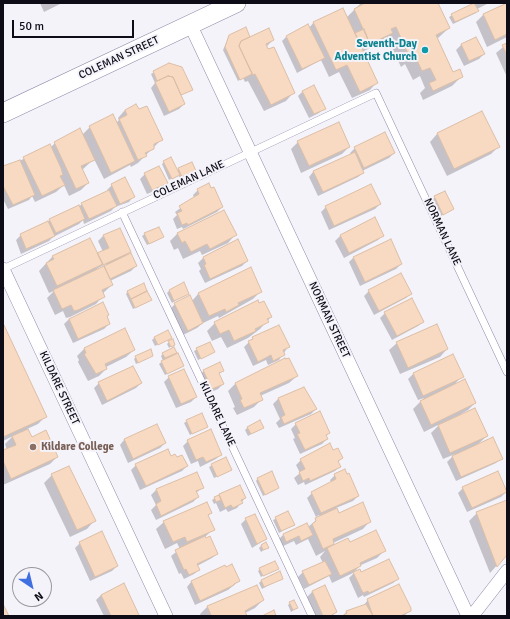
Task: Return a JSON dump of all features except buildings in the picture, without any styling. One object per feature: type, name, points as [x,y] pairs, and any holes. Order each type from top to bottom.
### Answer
[{"type":"street","name":"COLEMAN STREET","points":[[3,113],[236,3]]},
{"type":"street","name":"NORMAN STREET","points":[[190,24],[468,616]]},
{"type":"street","name":"KILDARE STREET","points":[[3,269],[166,616]]},
{"type":"street","points":[[472,616],[507,571]]},
{"type":"lane","name":"COLEMAN LANE","points":[[3,269],[376,93]]},
{"type":"lane","name":"NORMAN LANE","points":[[376,93],[507,372]]},
{"type":"lane","name":"KILDARE LANE","points":[[122,212],[312,616]]},
{"type":"place","name":"Seventh-Day Adventist Church","points":[[425,50]]},
{"type":"place","name":"Kildare College","points":[[33,447]]}]
